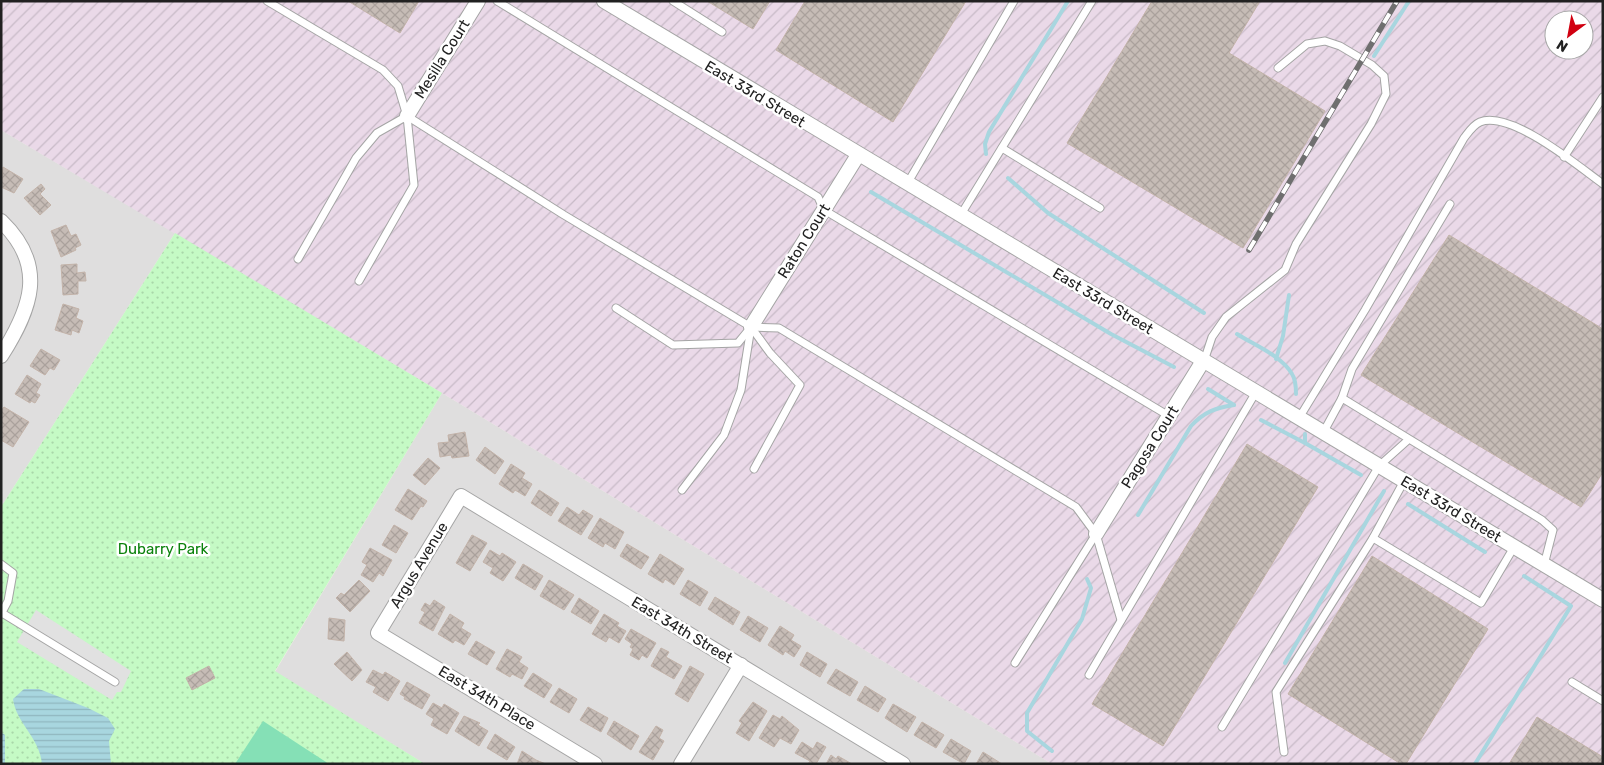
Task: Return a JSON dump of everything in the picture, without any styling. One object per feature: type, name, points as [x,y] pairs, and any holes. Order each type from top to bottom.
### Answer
[{"type":"street","name":"Mesilla Court","points":[[407,116],[478,1]]},
{"type":"street","name":"East 33rd Street","points":[[604,1],[906,184],[1603,600]]},
{"type":"street","name":"Raton Court","points":[[751,327],[858,155]]},
{"type":"street","points":[[1,221],[19,242],[29,270],[30,288],[26,312],[1,356]]},
{"type":"street","name":"Pagosa Court","points":[[1096,534],[1204,361]]},
{"type":"street","name":"Argus Avenue","points":[[378,633],[461,496]]},
{"type":"street","name":"East 34th Street","points":[[461,496],[904,764]]},
{"type":"street","name":"East 34th Place","points":[[378,633],[595,764]]},
{"type":"street","points":[[681,764],[741,665]]},
{"type":"lane","points":[[267,1],[383,70],[398,86],[407,116],[414,186],[359,280]]},
{"type":"lane","points":[[497,1],[818,197],[824,210],[1170,416]]},
{"type":"lane","points":[[673,1],[722,32]]},
{"type":"lane","points":[[906,184],[1014,1]]},
{"type":"lane","points":[[960,216],[1092,1]]},
{"type":"lane","points":[[1204,361],[1212,336],[1226,317],[1285,270],[1296,244],[1371,124],[1386,94],[1384,76],[1372,65],[1340,46],[1326,41],[1307,44],[1278,68]]},
{"type":"lane","points":[[1564,157],[1603,96]]},
{"type":"lane","points":[[298,259],[356,158],[378,133],[407,116]]},
{"type":"lane","points":[[407,116],[564,215],[751,327],[770,353],[800,385],[754,469]]},
{"type":"lane","points":[[1299,418],[1365,310],[1464,138],[1472,128],[1480,122],[1494,120],[1511,124],[1603,184]]},
{"type":"lane","points":[[1002,148],[1100,208]]},
{"type":"lane","points":[[1323,433],[1342,398],[1352,369],[1450,204]]},
{"type":"lane","points":[[616,308],[673,345],[738,343],[751,327]]},
{"type":"lane","points":[[682,490],[724,435],[741,390],[751,327]]},
{"type":"lane","points":[[751,327],[779,328],[1076,507],[1096,534],[1121,620]]},
{"type":"lane","points":[[1089,675],[1256,392]]},
{"type":"lane","points":[[1342,398],[1370,413],[1408,440],[1542,520],[1553,530],[1544,565]]},
{"type":"lane","points":[[1222,727],[1379,466],[1408,440]]},
{"type":"lane","points":[[1284,752],[1276,692],[1373,538],[1404,481]]},
{"type":"lane","points":[[1014,663],[1096,534]]},
{"type":"lane","points":[[1373,538],[1481,603],[1514,547]]},
{"type":"lane","points":[[1,564],[13,573],[8,601],[2,614],[115,682]]},
{"type":"lane","points":[[1572,682],[1603,702]]},
{"type":"shaded area","points":[[1,1],[1603,1],[1603,764],[1052,764],[442,393],[1,130]]},
{"type":"shaded area","points":[[1,130],[175,233],[1,507]]},
{"type":"shaded area","points":[[442,393],[1052,764],[425,764],[275,672]]},
{"type":"shaded area","points":[[36,610],[131,671],[121,692],[117,692],[112,700],[17,642]]},
{"type":"green space","name":"Dubarry Park","points":[[175,233],[442,393],[275,671],[425,764],[1,764],[1,507]]},
{"type":"green space","points":[[263,721],[326,762],[328,764],[235,764]]},
{"type":"water","points":[[24,689],[39,689],[108,718],[115,729],[109,741],[111,764],[42,764],[37,746],[15,708],[13,699]]},
{"type":"water","points":[[1,732],[5,735],[5,764],[1,764]]},
{"type":"building","points":[[348,1],[419,1],[400,33]]},
{"type":"building","points":[[707,1],[770,1],[753,29]]},
{"type":"building","points":[[805,1],[966,1],[893,122],[776,50]]},
{"type":"building","points":[[1152,1],[1260,1],[1229,53],[1325,111],[1243,248],[1067,143]]},
{"type":"building","points":[[3,167],[23,179],[14,193],[1,187]]},
{"type":"building","points":[[41,184],[45,189],[40,194],[51,205],[40,215],[24,198]]},
{"type":"building","points":[[66,225],[71,236],[76,234],[81,245],[75,248],[76,250],[61,257],[51,231]]},
{"type":"building","points":[[1449,235],[1603,329],[1603,472],[1581,507],[1361,375]]},
{"type":"building","points":[[77,264],[77,273],[85,272],[86,281],[78,281],[78,294],[63,295],[61,265]]},
{"type":"building","points":[[63,304],[79,309],[76,318],[83,321],[79,333],[72,330],[71,335],[55,330]]},
{"type":"building","points":[[41,349],[60,360],[54,370],[50,368],[45,375],[30,366]]},
{"type":"building","points":[[27,375],[41,384],[36,393],[40,395],[35,403],[31,401],[30,403],[15,394]]},
{"type":"building","points":[[4,407],[29,422],[13,447],[1,440],[1,411]]},
{"type":"building","points":[[465,432],[469,456],[452,458],[451,455],[440,457],[438,443],[449,442],[448,435]]},
{"type":"building","points":[[1247,444],[1318,487],[1163,746],[1092,704]]},
{"type":"building","points":[[485,447],[504,461],[495,474],[476,460]]},
{"type":"building","points":[[428,458],[440,468],[425,485],[413,475]]},
{"type":"building","points":[[511,464],[525,473],[522,478],[532,484],[525,496],[515,490],[513,493],[499,484]]},
{"type":"building","points":[[408,489],[427,501],[423,507],[421,506],[412,520],[395,510]]},
{"type":"building","points":[[539,490],[559,503],[551,516],[531,503]]},
{"type":"building","points":[[567,507],[579,515],[583,510],[593,516],[581,535],[558,521]]},
{"type":"building","points":[[600,518],[624,532],[615,549],[605,543],[603,547],[588,538]]},
{"type":"building","points":[[394,525],[408,533],[396,553],[382,545]]},
{"type":"building","points":[[472,535],[487,543],[470,571],[456,563]]},
{"type":"building","points":[[627,544],[649,557],[641,569],[620,556]]},
{"type":"building","points":[[370,548],[392,560],[383,576],[379,573],[373,582],[361,575],[367,565],[362,562]]},
{"type":"building","points":[[490,550],[500,556],[502,553],[516,562],[503,581],[490,573],[493,568],[483,562]]},
{"type":"building","points":[[660,554],[684,569],[674,585],[665,579],[663,583],[648,574]]},
{"type":"building","points":[[1372,556],[1488,629],[1406,764],[1401,764],[1288,694]]},
{"type":"building","points":[[523,564],[543,576],[535,590],[515,578]]},
{"type":"building","points":[[359,580],[370,591],[350,612],[336,598],[341,593],[344,595]]},
{"type":"building","points":[[549,580],[574,595],[564,610],[540,596]]},
{"type":"building","points":[[688,580],[708,592],[700,606],[680,594]]},
{"type":"building","points":[[715,597],[740,612],[733,625],[708,609]]},
{"type":"building","points":[[579,598],[599,611],[591,624],[571,612]]},
{"type":"building","points":[[434,600],[445,607],[433,631],[419,623],[425,612],[421,610],[425,603],[430,606]]},
{"type":"building","points":[[450,614],[464,623],[461,628],[471,634],[464,645],[455,640],[453,643],[438,634]]},
{"type":"building","points":[[604,614],[619,623],[617,626],[626,631],[619,643],[609,637],[606,642],[592,634]]},
{"type":"building","points":[[748,616],[768,628],[760,642],[740,630]]},
{"type":"building","points":[[329,618],[345,620],[344,641],[328,639]]},
{"type":"building","points":[[780,626],[794,635],[791,640],[801,646],[794,657],[785,651],[783,655],[768,645]]},
{"type":"building","points":[[631,629],[656,643],[647,658],[642,655],[639,660],[630,655],[633,649],[630,647],[632,644],[625,639]]},
{"type":"building","points":[[476,641],[495,652],[487,665],[468,654]]},
{"type":"building","points":[[661,648],[669,652],[666,657],[682,666],[674,679],[651,666]]},
{"type":"building","points":[[507,649],[522,657],[519,662],[528,668],[522,679],[512,674],[510,677],[496,669]]},
{"type":"building","points":[[347,652],[362,670],[352,681],[334,664]]},
{"type":"building","points":[[807,652],[827,664],[820,677],[800,665]]},
{"type":"building","points":[[209,666],[215,678],[192,690],[186,678]]},
{"type":"building","points":[[690,666],[704,674],[688,702],[675,694]]},
{"type":"building","points":[[836,669],[858,682],[850,696],[827,683]]},
{"type":"building","points":[[373,670],[383,675],[385,672],[400,681],[388,701],[373,692],[376,687],[366,682]]},
{"type":"building","points":[[533,673],[552,685],[544,698],[524,686]]},
{"type":"building","points":[[407,682],[430,695],[422,709],[404,699],[405,697],[400,694]]},
{"type":"building","points":[[865,686],[886,699],[878,712],[857,700]]},
{"type":"building","points":[[559,688],[577,699],[569,713],[550,702]]},
{"type":"building","points":[[753,702],[767,711],[749,741],[736,733],[742,723],[739,721]]},
{"type":"building","points":[[433,703],[442,708],[444,704],[459,713],[447,734],[431,725],[434,719],[426,714]]},
{"type":"building","points":[[893,704],[916,717],[907,732],[885,718]]},
{"type":"building","points":[[588,707],[608,718],[601,732],[580,720]]},
{"type":"building","points":[[773,715],[780,719],[782,716],[799,730],[791,744],[780,738],[774,747],[759,738]]},
{"type":"building","points":[[464,716],[480,723],[478,725],[488,731],[479,746],[455,731]]},
{"type":"building","points":[[1537,717],[1603,757],[1603,764],[1509,764]]},
{"type":"building","points":[[614,721],[639,736],[631,750],[607,734]]},
{"type":"building","points":[[922,722],[944,735],[936,748],[914,735]]},
{"type":"building","points":[[656,726],[663,730],[659,738],[664,741],[653,760],[639,752]]},
{"type":"building","points":[[495,734],[515,747],[507,760],[487,748]]},
{"type":"building","points":[[951,739],[971,751],[964,764],[943,752]]},
{"type":"building","points":[[802,742],[813,749],[817,742],[826,747],[816,764],[808,764],[810,761],[795,753]]},
{"type":"building","points":[[522,751],[536,760],[546,764],[517,764]]},
{"type":"building","points":[[983,752],[1002,764],[976,764]]},
{"type":"building","points":[[831,755],[836,759],[838,756],[852,764],[826,764]]},
{"type":"waterway","points":[[986,154],[985,144],[989,132],[1068,1]]},
{"type":"waterway","points":[[1374,56],[1409,1]]},
{"type":"waterway","points":[[1008,178],[1048,213],[1204,313]]},
{"type":"waterway","points":[[871,192],[1111,334],[1174,367]]},
{"type":"waterway","points":[[1276,359],[1283,336],[1289,295]]},
{"type":"waterway","points":[[1237,334],[1282,362],[1292,374],[1296,394]]},
{"type":"waterway","points":[[1208,389],[1234,405]]},
{"type":"waterway","points":[[1138,515],[1191,426],[1210,411],[1234,405]]},
{"type":"waterway","points":[[1261,420],[1305,443]]},
{"type":"waterway","points":[[1305,434],[1305,443],[1361,475]]},
{"type":"waterway","points":[[1285,663],[1384,491]]},
{"type":"waterway","points":[[1408,504],[1485,552]]},
{"type":"waterway","points":[[1475,764],[1571,606],[1524,576]]},
{"type":"waterway","points":[[1052,751],[1027,731],[1027,713],[1082,619],[1091,588],[1087,579]]},
{"type":"railway","points":[[1249,250],[1397,1]]}]
